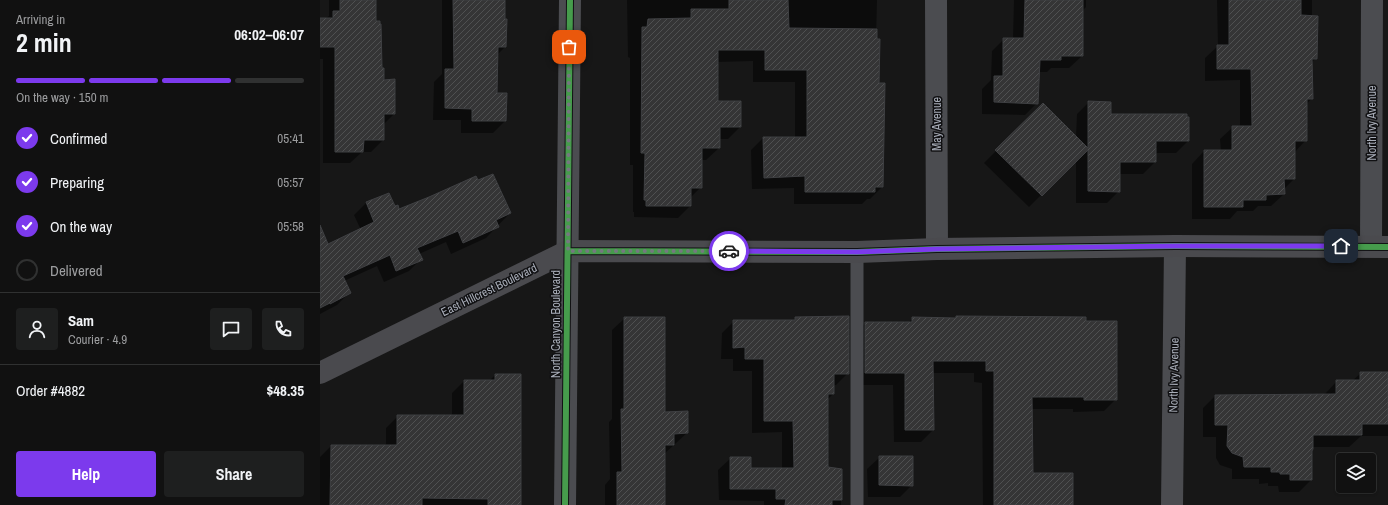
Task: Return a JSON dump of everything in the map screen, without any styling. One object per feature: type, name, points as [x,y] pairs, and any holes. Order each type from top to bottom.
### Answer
[{"type":"street","name":"North Canyon Boulevard","points":[[565,505],[570,0]]},
{"type":"street","name":"May Avenue","points":[[936,0],[937,249]]},
{"type":"street","name":"North Ivy Avenue","points":[[1372,0],[1380,246]]},
{"type":"street","name":"East Hillcrest Boulevard","points":[[320,373],[568,251],[857,252],[937,249],[1175,246],[1380,246]]},
{"type":"street","name":"North Ivy Avenue","points":[[1172,505],[1175,246]]},
{"type":"lane","points":[[857,252],[857,505]]},
{"type":"building","points":[[340,0],[376,0],[376,21],[380,21],[381,24],[382,68],[384,68],[384,80],[395,79],[395,114],[384,114],[384,140],[364,140],[363,152],[335,152],[335,47],[320,47],[320,18],[333,18],[333,11],[340,11]]},
{"type":"building","points":[[453,0],[505,0],[505,19],[507,19],[506,47],[498,47],[497,93],[507,93],[506,121],[472,121],[472,109],[445,108],[445,69],[454,69]]},
{"type":"building","points":[[729,0],[788,0],[789,28],[877,29],[877,39],[880,39],[879,83],[885,83],[883,187],[875,187],[875,192],[805,192],[805,176],[764,178],[763,137],[807,137],[807,70],[765,70],[765,50],[718,50],[718,101],[741,101],[741,127],[720,127],[720,148],[702,148],[702,188],[691,188],[691,206],[646,206],[646,200],[644,200],[645,153],[641,153],[642,27],[647,27],[648,19],[691,18],[691,9],[729,9]]},
{"type":"building","points":[[1025,0],[1083,0],[1083,56],[1061,56],[1061,60],[1040,60],[1038,104],[994,102],[994,76],[1003,76],[1003,38],[1024,38]]},
{"type":"building","points":[[1229,0],[1301,0],[1301,15],[1318,16],[1317,59],[1312,59],[1313,99],[1307,99],[1307,141],[1295,141],[1295,179],[1284,179],[1285,194],[1266,195],[1266,200],[1243,200],[1243,207],[1204,207],[1204,150],[1232,150],[1232,126],[1252,126],[1251,69],[1217,69],[1217,45],[1229,45]]},
{"type":"building","points":[[1088,101],[1111,102],[1111,114],[1187,114],[1187,117],[1189,117],[1189,141],[1156,141],[1156,162],[1120,162],[1120,192],[1088,191],[1088,150],[1042,196],[995,150],[1043,103],[1088,148]]},
{"type":"building","points":[[493,174],[511,213],[496,220],[499,227],[463,243],[458,231],[417,248],[423,260],[396,271],[390,255],[343,276],[351,293],[320,308],[320,225],[328,244],[374,222],[366,202],[389,193],[395,206],[398,205],[399,209],[476,176],[478,180]]},
{"type":"building","points":[[849,316],[849,374],[834,374],[834,394],[828,394],[828,467],[842,469],[842,500],[832,500],[832,505],[785,505],[786,499],[776,499],[776,489],[730,489],[730,457],[751,457],[751,468],[794,468],[793,421],[764,421],[764,359],[745,359],[745,347],[733,348],[733,320],[795,320],[795,317]]},
{"type":"building","points":[[956,316],[1086,317],[1086,321],[1117,321],[1117,400],[1084,400],[1084,397],[1032,397],[1033,473],[1073,473],[1073,505],[994,505],[994,371],[986,371],[986,361],[933,361],[934,430],[905,430],[905,373],[865,373],[865,322],[912,322],[912,317],[956,318]]},
{"type":"building","points":[[624,317],[665,317],[665,412],[688,411],[688,433],[674,434],[674,445],[665,445],[665,505],[617,505],[617,472],[622,472],[621,409],[624,409]]},
{"type":"building","points":[[1360,372],[1388,372],[1388,424],[1362,424],[1362,435],[1313,435],[1312,480],[1290,480],[1290,474],[1271,472],[1271,467],[1244,467],[1243,457],[1232,453],[1227,446],[1228,425],[1215,425],[1215,395],[1336,394],[1336,380],[1360,380]]},
{"type":"building","points":[[495,374],[521,374],[521,505],[488,505],[488,499],[422,498],[422,505],[330,505],[331,445],[397,445],[397,415],[464,415],[464,380],[495,380]]},
{"type":"building","points":[[879,456],[913,456],[913,486],[879,485]]},
{"type":"cycle path","points":[[565,505],[570,0]]},
{"type":"cycle path","points":[[568,251],[857,252],[937,249],[1175,246],[1388,247]]},
{"type":"way so far","points":[[569,47],[568,251],[729,251]]},
{"type":"route","points":[[729,251],[857,252],[937,249],[1175,246],[1341,246]]}]
